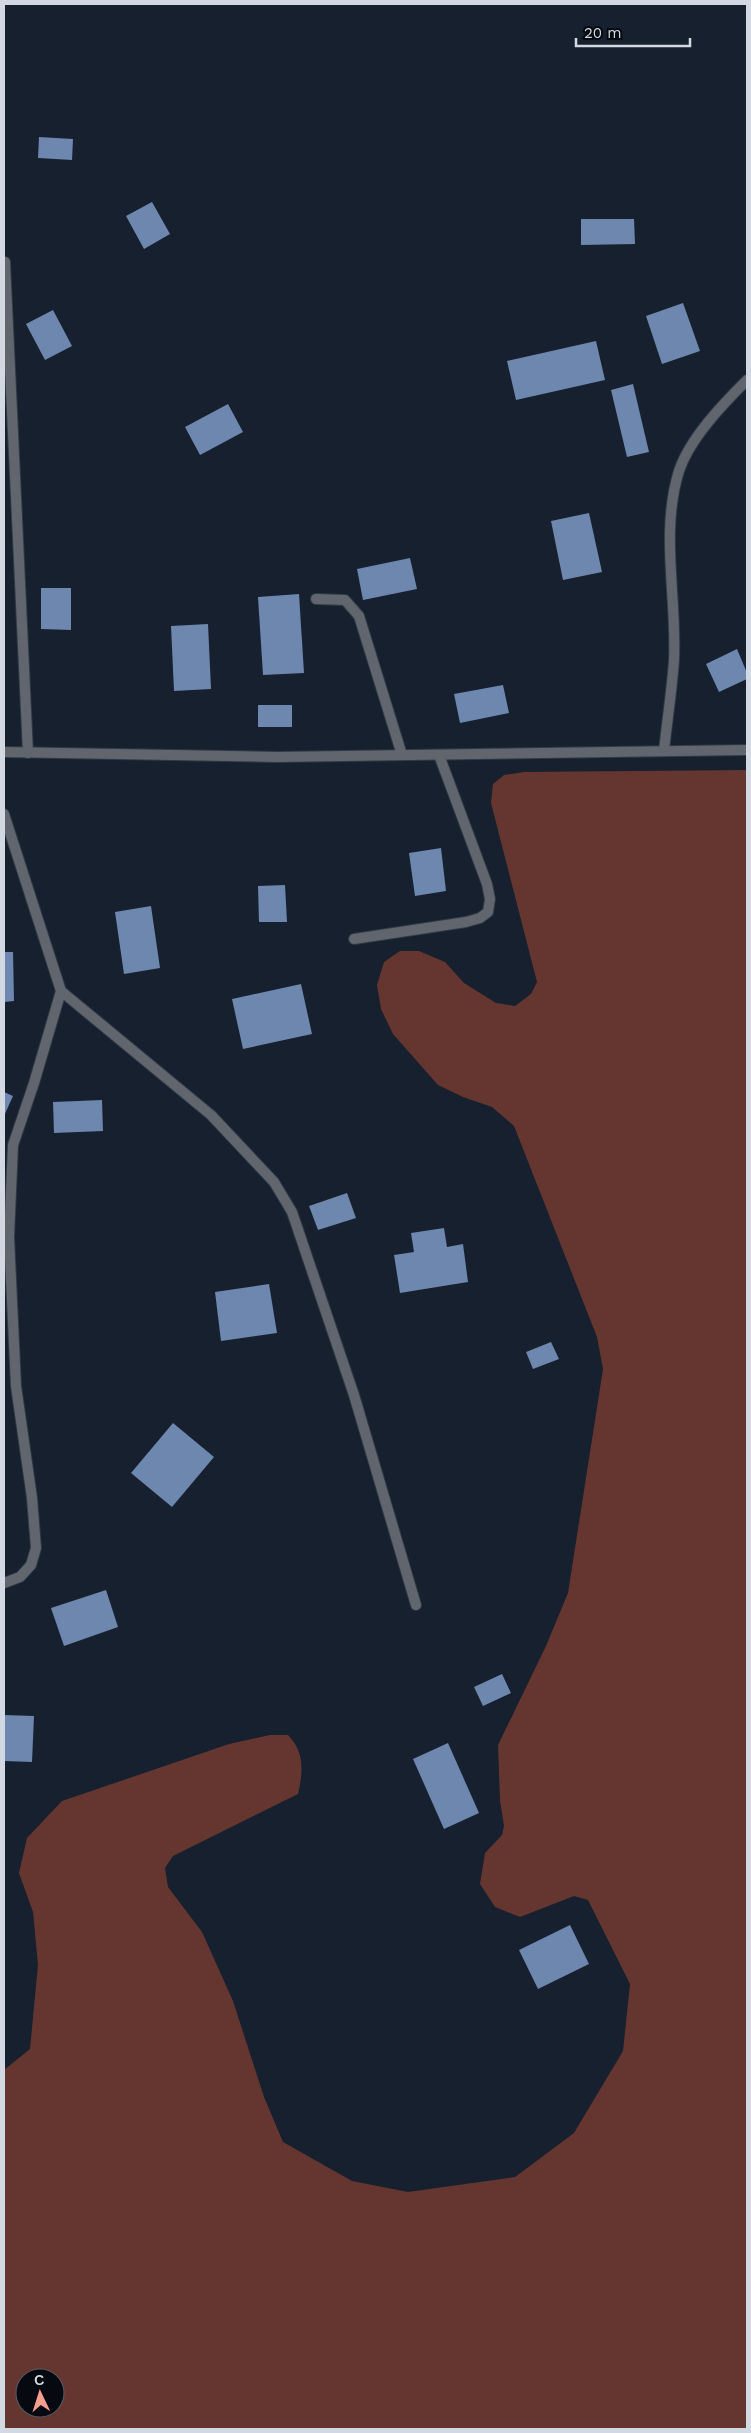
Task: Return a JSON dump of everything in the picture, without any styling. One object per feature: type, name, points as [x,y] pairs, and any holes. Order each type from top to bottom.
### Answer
[{"type":"street","points":[[5,262],[28,753]]},
{"type":"street","points":[[664,751],[674,659],[670,511],[680,469],[692,445],[725,402],[747,380]]},
{"type":"street","points":[[316,599],[344,600],[359,616],[402,755]]},
{"type":"street","points":[[4,752],[182,756],[439,755],[747,750]]},
{"type":"street","points":[[354,939],[466,922],[480,918],[488,912],[490,899],[487,884],[439,755]]},
{"type":"street","points":[[4,814],[60,991],[211,1115],[274,1182],[292,1212],[354,1395],[416,1605]]},
{"type":"street","points":[[4,1583],[20,1577],[31,1565],[36,1548],[32,1498],[16,1386],[9,1237],[13,1144],[34,1083],[60,991]]},
{"type":"shaded area","points":[[747,770],[747,2429],[4,2429],[4,2070],[30,2049],[38,1965],[33,1912],[19,1873],[27,1838],[62,1801],[229,1744],[270,1735],[288,1735],[294,1742],[300,1756],[302,1771],[298,1794],[173,1856],[165,1868],[168,1887],[202,1932],[233,2001],[264,2097],[283,2142],[352,2181],[408,2192],[515,2177],[574,2133],[623,2051],[630,1984],[588,1900],[574,1896],[520,1917],[495,1907],[480,1884],[485,1853],[502,1835],[504,1826],[500,1800],[498,1745],[546,1646],[568,1593],[603,1369],[597,1337],[514,1126],[492,1107],[463,1097],[438,1085],[393,1034],[381,1009],[377,985],[384,962],[400,951],[419,951],[445,962],[464,983],[496,1003],[515,1006],[531,994],[537,982],[491,803],[493,784],[504,775],[524,772]]},
{"type":"building","points":[[39,137],[73,139],[72,160],[38,158]]},
{"type":"building","points":[[152,202],[170,234],[144,249],[126,216]]},
{"type":"building","points":[[581,219],[634,219],[635,244],[581,245]]},
{"type":"building","points":[[683,303],[700,351],[662,364],[646,316]]},
{"type":"building","points":[[53,310],[72,346],[45,360],[26,324]]},
{"type":"building","points":[[596,341],[605,380],[516,400],[507,361]]},
{"type":"building","points":[[633,384],[649,452],[627,457],[611,390]]},
{"type":"building","points":[[228,404],[243,432],[200,455],[185,427]]},
{"type":"building","points":[[589,513],[602,572],[563,580],[551,521]]},
{"type":"building","points":[[410,558],[417,589],[363,600],[357,569]]},
{"type":"building","points":[[41,588],[71,588],[71,630],[41,629]]},
{"type":"building","points":[[299,594],[304,673],[263,675],[258,597]]},
{"type":"building","points":[[208,624],[211,689],[174,691],[171,626]]},
{"type":"building","points":[[737,649],[747,673],[747,679],[719,692],[706,664]]},
{"type":"building","points":[[503,685],[509,713],[460,723],[454,694]]},
{"type":"building","points":[[258,705],[292,705],[292,727],[258,727]]},
{"type":"building","points":[[441,848],[446,891],[415,896],[409,853]]},
{"type":"building","points":[[285,885],[287,922],[259,922],[258,886]]},
{"type":"building","points":[[151,906],[160,968],[124,974],[115,912]]},
{"type":"building","points":[[4,952],[13,952],[14,1001],[4,1002]]},
{"type":"building","points":[[301,984],[312,1034],[243,1049],[232,999]]},
{"type":"building","points":[[4,1092],[13,1096],[4,1116]]},
{"type":"building","points":[[102,1100],[103,1131],[54,1133],[53,1102]]},
{"type":"building","points":[[347,1193],[356,1218],[318,1230],[309,1206]]},
{"type":"building","points":[[444,1228],[447,1247],[463,1244],[468,1282],[400,1293],[394,1255],[414,1252],[411,1233]]},
{"type":"building","points":[[269,1284],[277,1333],[221,1341],[215,1292]]},
{"type":"building","points":[[551,1342],[559,1359],[533,1369],[526,1352]]},
{"type":"building","points":[[173,1423],[214,1457],[172,1507],[131,1473]]},
{"type":"building","points":[[106,1590],[118,1627],[64,1646],[51,1608]]},
{"type":"building","points":[[502,1674],[511,1693],[483,1706],[474,1687]]},
{"type":"building","points":[[4,1715],[34,1716],[32,1762],[4,1761]]},
{"type":"building","points":[[448,1743],[479,1813],[444,1829],[413,1759]]},
{"type":"building","points":[[570,1925],[589,1964],[538,1989],[519,1950]]}]
